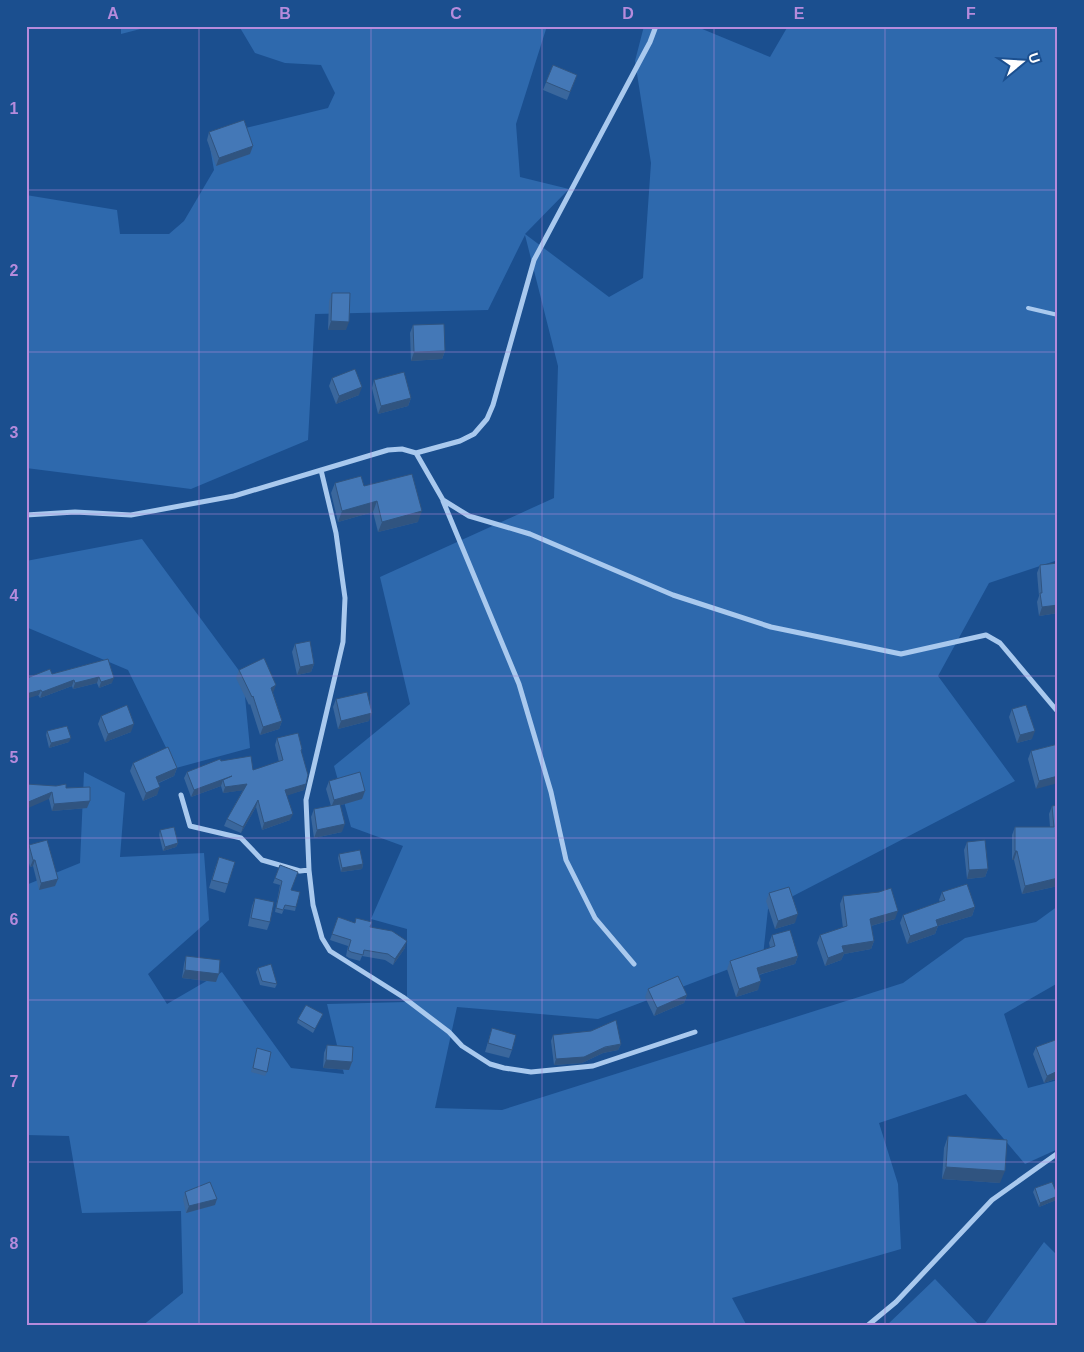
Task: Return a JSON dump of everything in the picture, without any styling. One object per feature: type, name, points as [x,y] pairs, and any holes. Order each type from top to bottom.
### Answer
[{"type":"street","points":[[26,515],[75,512],[131,515],[234,496],[388,450],[402,449],[416,452],[460,442],[474,434],[487,419],[493,405],[534,260],[650,42],[656,26]]},
{"type":"street","points":[[416,452],[442,500],[519,684],[551,792],[566,860],[595,918],[634,964]]},
{"type":"street","points":[[321,470],[336,533],[345,598],[343,642],[306,800],[309,870],[313,905],[322,938],[330,950],[403,997],[449,1032],[462,1046],[490,1064],[504,1068],[531,1072],[593,1066],[695,1032]]},
{"type":"street","points":[[442,500],[470,516],[530,534],[673,595],[771,627],[901,654],[986,635],[1000,643],[1058,712]]},
{"type":"street","points":[[181,795],[190,826],[241,838],[262,860],[300,871],[309,870]]},
{"type":"street","points":[[867,1326],[896,1302],[992,1200],[1058,1153]]},
{"type":"lane","points":[[1028,308],[1058,315]]},
{"type":"shaded area","points":[[121,26],[152,26],[121,34]]},
{"type":"shaded area","points":[[239,26],[547,26],[516,124],[520,177],[569,189],[525,234],[609,297],[643,278],[651,163],[635,61],[644,26],[695,26],[770,57],[788,26],[1058,26],[1058,560],[989,583],[938,676],[1015,781],[768,909],[763,956],[598,1019],[457,1007],[435,1108],[502,1110],[903,983],[965,938],[1036,922],[1058,906],[1058,983],[1004,1014],[1028,1088],[1058,1080],[1058,1149],[1025,1164],[966,1094],[879,1123],[898,1184],[901,1249],[732,1298],[747,1326],[142,1326],[183,1293],[181,1211],[82,1213],[69,1136],[26,1135],[26,885],[80,863],[84,772],[125,793],[120,857],[204,853],[209,920],[148,974],[167,1004],[222,972],[291,1068],[344,1074],[327,1004],[407,1002],[407,929],[371,919],[403,846],[351,827],[334,766],[410,704],[380,577],[554,498],[558,366],[525,235],[488,310],[315,314],[308,440],[191,489],[26,468],[26,195],[117,210],[120,234],[169,234],[184,221],[214,170],[209,142],[233,131],[328,108],[335,93],[321,65],[285,63],[255,53]]},
{"type":"shaded area","points":[[142,539],[243,676],[250,748],[176,768],[128,670],[26,627],[26,561]]},
{"type":"shaded area","points":[[1044,1242],[1058,1256],[1058,1326],[983,1326]]},
{"type":"shaded area","points":[[935,1279],[980,1326],[886,1326]]},
{"type":"building","points":[[553,65],[577,75],[570,92],[546,82]]},
{"type":"building","points":[[244,120],[253,146],[219,158],[209,132]]},
{"type":"building","points":[[332,293],[350,293],[349,322],[331,321]]},
{"type":"building","points":[[444,324],[445,351],[414,352],[413,325]]},
{"type":"building","points":[[355,369],[362,387],[339,396],[332,378]]},
{"type":"building","points":[[404,372],[411,398],[381,406],[374,380]]},
{"type":"building","points":[[412,474],[422,511],[382,522],[377,501],[342,511],[335,483],[361,476],[364,486]]},
{"type":"building","points":[[1058,563],[1058,605],[1042,607],[1040,565]]},
{"type":"building","points":[[310,641],[314,664],[300,667],[295,644]]},
{"type":"building","points":[[264,658],[276,685],[271,688],[282,721],[263,727],[253,696],[239,670]]},
{"type":"building","points":[[108,659],[114,678],[101,682],[99,677],[75,683],[74,680],[42,692],[41,690],[26,694],[26,675],[27,678],[50,669],[52,674]]},
{"type":"building","points":[[367,692],[372,713],[341,721],[336,699]]},
{"type":"building","points":[[127,705],[134,724],[108,734],[101,716]]},
{"type":"building","points":[[1026,705],[1035,731],[1020,735],[1012,709]]},
{"type":"building","points":[[67,726],[71,738],[51,743],[47,731]]},
{"type":"building","points":[[298,733],[308,775],[306,784],[285,790],[293,814],[264,823],[258,800],[243,827],[227,819],[247,784],[225,787],[223,780],[232,776],[194,790],[187,772],[220,759],[221,761],[251,756],[253,770],[283,760],[277,738]]},
{"type":"building","points":[[1058,744],[1058,776],[1039,781],[1031,751]]},
{"type":"building","points":[[168,747],[177,768],[156,777],[160,787],[146,793],[133,763]]},
{"type":"building","points":[[360,772],[365,791],[334,800],[329,781]]},
{"type":"building","points":[[26,784],[56,786],[66,784],[66,788],[90,787],[90,801],[54,804],[52,792],[26,803]]},
{"type":"building","points":[[340,804],[345,824],[317,830],[314,809]]},
{"type":"building","points":[[1058,805],[1058,878],[1025,886],[1017,851],[1015,851],[1015,827],[1054,827],[1052,806]]},
{"type":"building","points":[[174,827],[178,843],[165,847],[160,830]]},
{"type":"building","points":[[47,840],[58,879],[41,883],[29,845]]},
{"type":"building","points":[[985,840],[988,869],[969,870],[967,842]]},
{"type":"building","points":[[360,850],[363,864],[342,868],[339,854]]},
{"type":"building","points":[[219,857],[235,862],[228,884],[212,880]]},
{"type":"building","points":[[280,865],[298,872],[291,890],[300,892],[296,907],[285,905],[283,910],[276,908],[282,881],[275,878]]},
{"type":"building","points":[[967,884],[975,907],[936,920],[938,926],[910,936],[903,915],[945,900],[942,892]]},
{"type":"building","points":[[789,887],[798,914],[778,921],[769,893]]},
{"type":"building","points":[[891,888],[898,911],[870,919],[874,941],[842,946],[844,952],[828,958],[820,935],[847,926],[843,896],[879,892]]},
{"type":"building","points":[[255,898],[274,902],[270,922],[251,918]]},
{"type":"building","points":[[338,917],[355,923],[356,918],[372,922],[370,927],[392,931],[407,941],[395,959],[388,954],[364,950],[363,955],[351,952],[348,950],[351,940],[332,934]]},
{"type":"building","points":[[790,930],[798,956],[757,968],[761,981],[739,989],[730,961],[775,946],[772,935]]},
{"type":"building","points":[[186,956],[220,960],[219,974],[185,970]]},
{"type":"building","points":[[271,964],[277,984],[262,981],[258,968]]},
{"type":"building","points":[[678,976],[687,995],[657,1008],[648,989]]},
{"type":"building","points":[[306,1005],[323,1014],[315,1029],[298,1019]]},
{"type":"building","points":[[616,1020],[621,1044],[605,1047],[584,1057],[556,1059],[553,1035],[591,1031]]},
{"type":"building","points":[[492,1028],[516,1035],[512,1050],[488,1043]]},
{"type":"building","points":[[1058,1039],[1058,1071],[1047,1076],[1036,1047]]},
{"type":"building","points":[[327,1045],[353,1047],[352,1062],[326,1060]]},
{"type":"building","points":[[257,1048],[271,1052],[267,1072],[253,1068]]},
{"type":"building","points":[[948,1136],[1007,1140],[1005,1171],[946,1167]]},
{"type":"building","points":[[210,1182],[217,1199],[189,1206],[185,1192]]},
{"type":"building","points":[[1052,1182],[1058,1196],[1040,1203],[1035,1188]]}]
